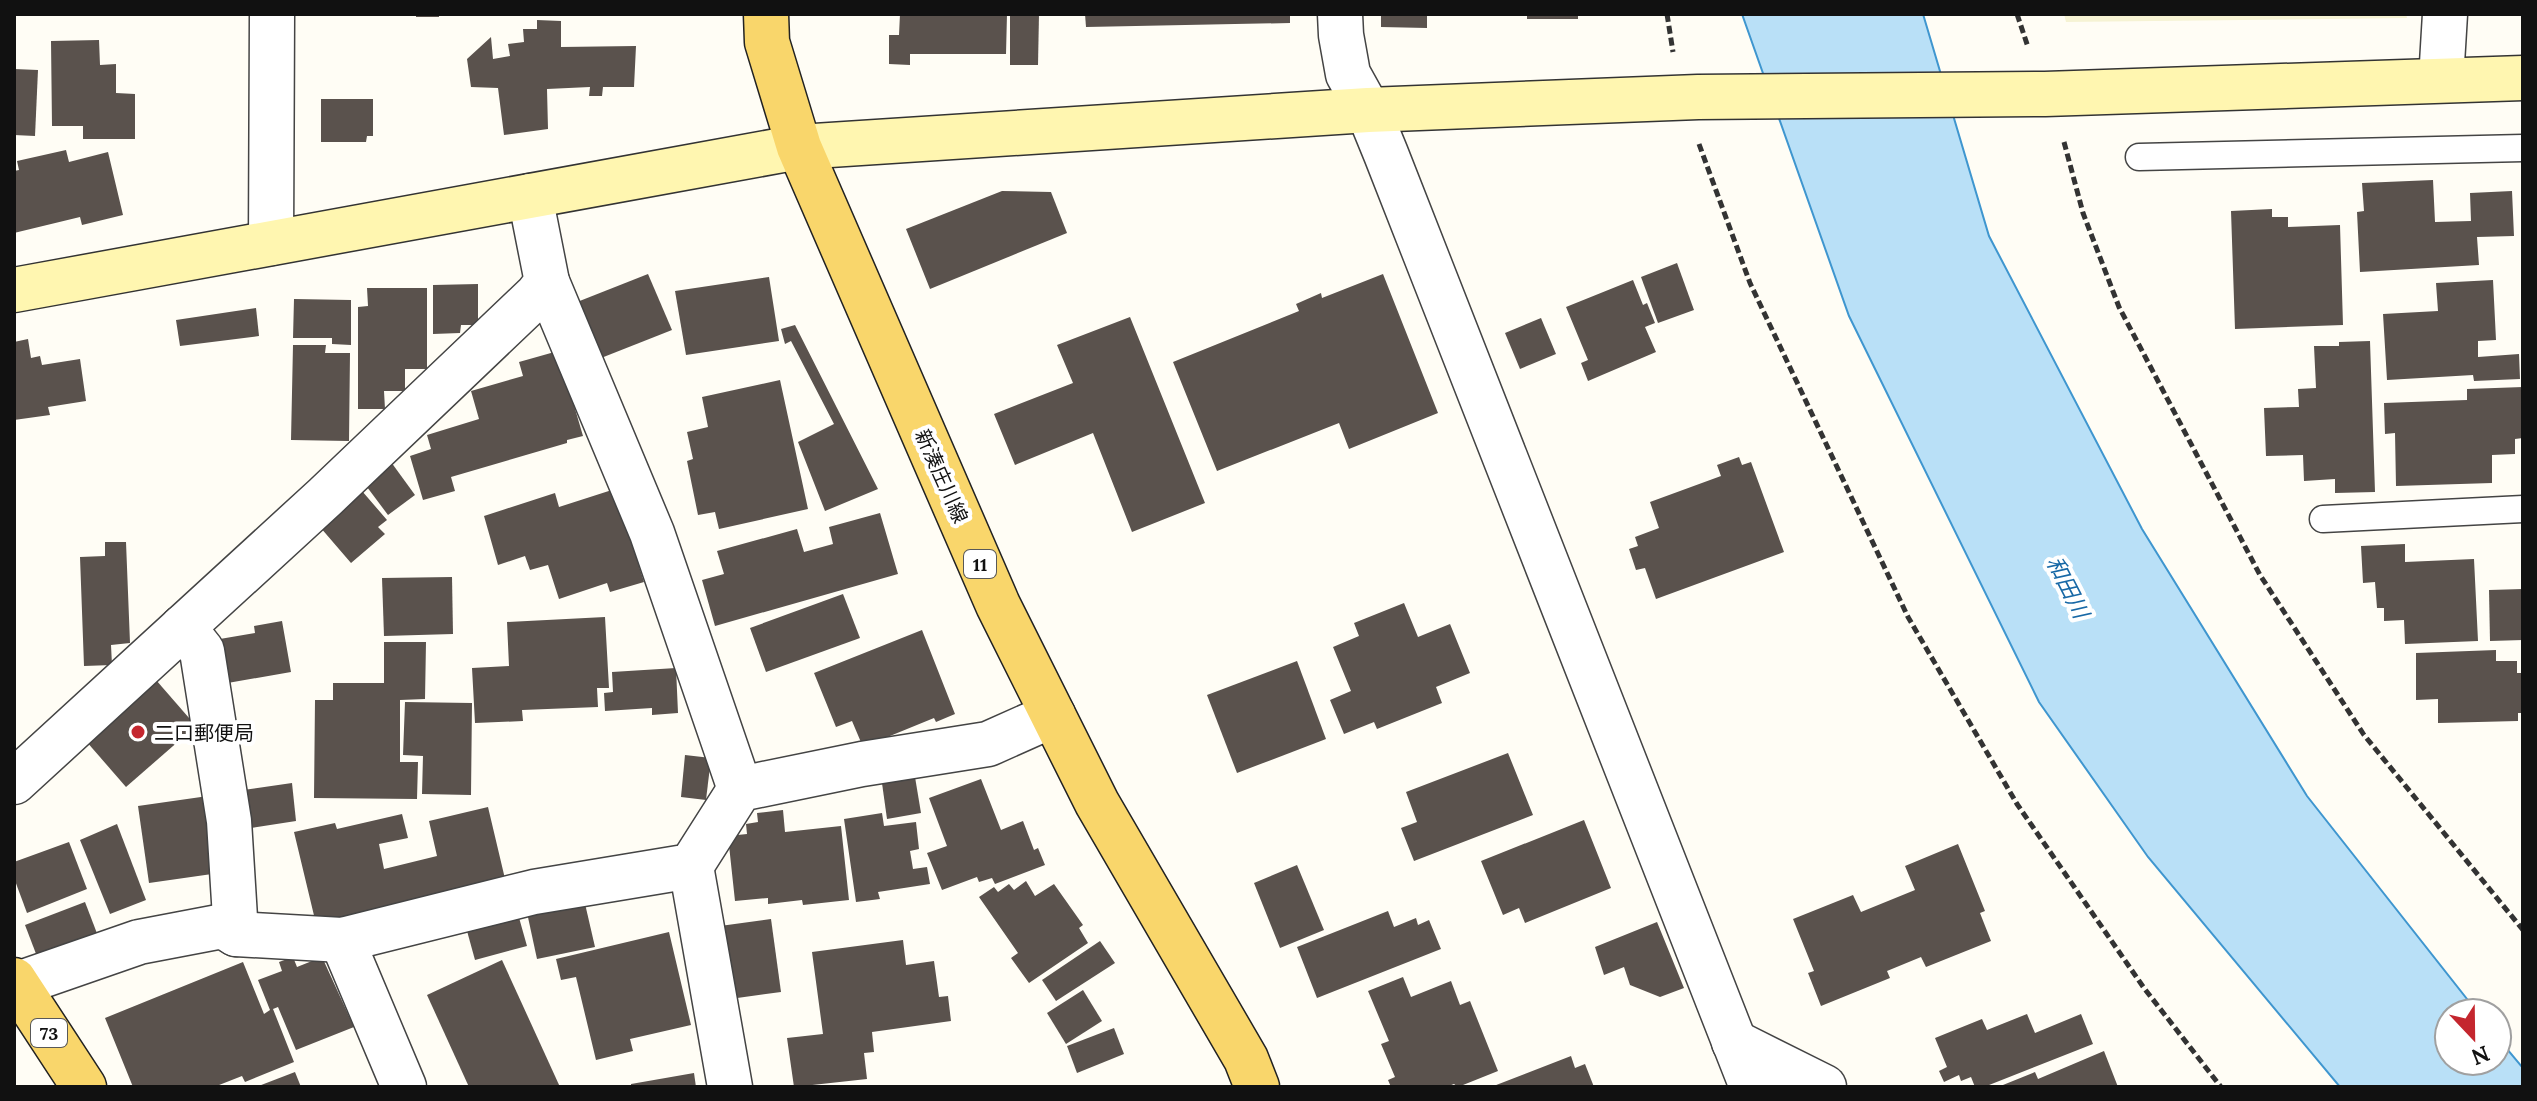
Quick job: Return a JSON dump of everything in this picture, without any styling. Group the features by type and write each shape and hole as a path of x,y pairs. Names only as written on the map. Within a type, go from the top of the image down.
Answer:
{"main road":[{"name":"新湊庄川線","path":"766,14 767,42 799,147 998,605 1097,803 1246,1059 1257,1087"},
{"name":"73","path":"16,982 84,1087"}],"street":[{"path":"271,243 272,14"},
{"path":"1340,14 1348,74 1368,110 1752,1087"},
{"path":"2441,80 2445,14"},
{"path":"14,290 799,147 1368,110 1690,99 2045,94 2523,78"},
{"path":"530,196 547,282 652,533 740,789"},
{"path":"14,782 347,475 537,295 547,282"},
{"path":"183,627 202,651 229,821 236,934"},
{"path":"730,1087 691,866 740,789 862,764 988,744 1053,715"},
{"path":"16,982 139,942 223,926 236,934 342,940 534,892 691,866"},
{"path":"342,940 404,1087"},
{"path":"1734,1042 1824,1087"}],"lane":[{"path":"2139,157 2523,148"},
{"path":"2323,519 2523,509"}],"path":[{"path":"1667,14 1690,99 1750,283 1908,617 2017,804 2144,988 2221,1087"},
{"path":"2045,94 2060,127 2083,213 2119,307 2260,575 2364,735 2523,930"}],"shaded area":[{"path":"2064,14 2406,14 2407,18 2066,22"}],"water":[{"name":"和田川","path":"1742,14 1923,14 1989,236 2142,529 2307,796 2465,997 2433,997 2433,1077 2513,1077 2513,1056 2523,1068 2523,1087 2340,1087 2148,857 2039,702 1849,316"}],"building":[{"path":"416,14 439,14 439,17 416,17"},
{"path":"900,14 1007,14 1006,54 910,54 910,65 889,64 889,35 899,35"},
{"path":"1010,14 1039,14 1038,65 1010,65"},
{"path":"1085,14 1290,14 1290,23 1086,27"},
{"path":"1381,14 1427,14 1427,28 1381,27"},
{"path":"1527,14 1578,14 1578,19 1527,19"},
{"path":"537,20 561,21 561,47 636,46 634,87 603,87 602,96 589,96 590,87 547,89 548,129 504,135 498,88 471,87 467,59 491,37 493,59 510,56 508,44 524,42 523,29 537,29"},
{"path":"99,40 100,65 116,64 116,93 135,94 135,139 83,139 83,126 52,126 51,41"},
{"path":"14,69 38,70 35,136 14,135"},
{"path":"321,99 373,99 373,136 367,136 366,142 321,142"},
{"path":"66,150 69,162 108,152 123,215 82,225 80,217 14,233 14,171 19,170 17,161"},
{"path":"2433,180 2435,222 2471,221 2470,193 2512,191 2514,236 2477,237 2479,265 2360,272 2357,212 2364,211 2362,183"},
{"path":"1002,191 1051,192 1067,233 930,289 906,229"},
{"path":"2272,209 2272,217 2288,217 2288,227 2340,225 2343,325 2235,329 2231,211"},
{"path":"1677,263 1694,310 1658,323 1641,277"},
{"path":"648,274 672,330 596,360 572,304"},
{"path":"1383,274 1438,413 1349,449 1339,423 1217,471 1173,362 1299,311 1296,304 1321,293 1322,298"},
{"path":"769,277 779,341 686,355 675,291"},
{"path":"1633,280 1643,305 1647,303 1655,323 1645,327 1656,352 1588,381 1581,363 1588,360 1566,307"},
{"path":"2493,280 2496,340 2478,341 2478,357 2519,354 2520,379 2474,381 2473,375 2387,380 2383,314 2438,311 2436,283"},
{"path":"478,284 478,325 461,325 460,333 433,334 433,285"},
{"path":"367,288 427,288 427,369 405,369 405,391 384,391 385,409 358,409 358,307 368,306"},
{"path":"294,299 351,300 351,345 332,344 332,338 293,338"},
{"path":"256,308 259,336 180,346 176,320"},
{"path":"1130,317 1205,503 1132,532 1093,433 1015,465 994,414 1073,383 1057,345"},
{"path":"1541,318 1556,354 1520,369 1505,333"},
{"path":"795,325 878,489 825,511 798,442 834,424 791,341 785,344 781,329"},
{"path":"28,339 31,358 40,356 42,365 80,359 86,401 48,407 50,415 14,420 14,342"},
{"path":"2370,341 2375,492 2335,493 2335,479 2304,481 2303,455 2266,456 2264,408 2299,407 2298,389 2316,388 2314,346"},
{"path":"293,345 326,345 325,353 350,353 349,441 291,440"},
{"path":"558,351 583,436 451,477 455,491 423,500 410,456 431,449 427,435 479,419 471,391 523,376 519,362"},
{"path":"780,380 808,509 719,529 715,512 698,515 687,461 693,459 687,432 708,427 702,397"},
{"path":"2523,387 2523,438 2515,439 2515,454 2492,455 2492,483 2396,486 2395,433 2385,434 2384,403 2467,400 2467,389"},
{"path":"1739,457 1742,465 1751,462 1784,552 1656,599 1645,568 1636,570 1629,549 1638,546 1635,537 1659,528 1650,502 1721,476 1717,465"},
{"path":"391,462 415,495 388,515 364,483"},
{"path":"615,489 644,582 610,592 607,583 559,599 548,565 530,570 525,556 498,565 484,516 555,493 559,507"},
{"path":"362,491 387,520 378,527 385,534 351,563 320,527"},
{"path":"880,513 898,574 715,626 702,580 724,574 717,551 797,529 804,552 833,544 829,527"},
{"path":"105,542 126,542 130,643 111,645 112,665 84,666 80,557 105,556"},
{"path":"2405,544 2405,562 2474,559 2478,641 2405,644 2404,620 2384,621 2384,608 2377,608 2375,582 2363,583 2361,546"},
{"path":"452,577 453,634 384,636 382,578"},
{"path":"2523,589 2523,640 2490,641 2489,590"},
{"path":"843,594 860,638 766,672 750,628"},
{"path":"1404,603 1418,637 1450,624 1470,673 1436,687 1442,703 1377,729 1374,722 1344,734 1330,700 1351,691 1333,647 1359,636 1354,623"},
{"path":"605,617 609,688 597,688 598,707 522,710 523,721 475,723 472,668 509,666 507,622"},
{"path":"282,621 291,672 222,684 214,640 255,633 254,626"},
{"path":"922,630 955,714 936,722 934,718 863,747 852,721 836,727 814,673"},
{"path":"384,642 426,642 425,699 400,700 400,762 418,762 417,799 314,798 315,700 333,700 333,683 384,683"},
{"path":"2496,650 2496,661 2517,661 2517,673 2523,673 2523,713 2518,713 2518,721 2438,723 2438,699 2416,700 2416,653"},
{"path":"1297,661 1326,739 1237,773 1207,695"},
{"path":"676,668 678,713 652,715 652,708 605,711 604,693 613,692 612,672"},
{"path":"156,680 196,726 126,787 86,741"},
{"path":"405,702 472,703 471,795 422,794 423,756 403,755"},
{"path":"1508,753 1533,815 1414,861 1401,828 1417,822 1406,792"},
{"path":"685,755 711,758 706,800 681,797"},
{"path":"914,771 921,813 887,819 881,776"},
{"path":"981,779 1001,830 1023,821 1034,850 1038,848 1045,865 995,884 992,878 979,882 977,877 942,890 927,853 947,846 929,798"},
{"path":"292,783 296,821 244,829 236,791"},
{"path":"208,796 219,873 149,883 138,806"},
{"path":"488,807 506,883 317,928 294,832 335,823 337,829 402,814 408,838 379,844 384,869 437,856 429,821"},
{"path":"783,810 785,832 841,826 849,900 803,905 802,900 768,904 768,898 735,901 728,836 747,834 746,824 758,822 757,813"},
{"path":"882,813 884,826 916,822 919,849 910,851 913,869 927,867 930,884 878,892 880,899 856,902 844,819"},
{"path":"1584,820 1611,888 1525,923 1519,908 1503,915 1481,861"},
{"path":"117,824 146,900 110,914 80,840"},
{"path":"69,842 87,889 27,913 14,878 14,862"},
{"path":"1958,844 1985,911 1980,913 1991,941 1926,967 1921,957 1887,971 1890,978 1821,1006 1808,973 1814,971 1793,919 1853,895 1861,912 1915,890 1905,866"},
{"path":"1297,865 1324,930 1280,948 1254,883"},
{"path":"1026,881 1035,896 1054,884 1083,925 1079,928 1088,943 1029,983 1011,958 1018,953 979,897 994,887 998,892 1009,884 1014,890"},
{"path":"583,895 595,947 537,959 526,908"},
{"path":"85,902 98,936 38,959 25,925"},
{"path":"516,907 527,946 475,960 464,920"},
{"path":"1388,911 1394,927 1416,918 1418,925 1429,920 1441,949 1317,998 1297,947"},
{"path":"771,919 781,992 730,999 720,926"},
{"path":"1657,922 1684,988 1660,997 1630,985 1624,967 1604,975 1595,947"},
{"path":"669,932 691,1025 630,1039 633,1051 596,1060 576,977 561,980 556,959"},
{"path":"903,940 906,965 934,961 939,997 948,996 951,1021 872,1032 874,1052 864,1053 867,1079 794,1087 787,1038 823,1034 812,952"},
{"path":"1100,941 1115,963 1056,1001 1042,980"},
{"path":"293,957 297,967 322,957 354,1027 296,1050 278,1007 273,1009 294,1062 245,1082 242,1076 214,1087 133,1087 105,1018 243,962 264,1014 270,1010 258,980 282,971 279,962"},
{"path":"502,960 560,1087 469,1087 427,995"},
{"path":"1403,977 1411,997 1451,981 1460,1005 1470,1001 1498,1071 1458,1087 1454,1084 1446,1087 1391,1087 1388,1080 1395,1077 1381,1044 1389,1041 1368,991"},
{"path":"1083,990 1102,1021 1066,1044 1047,1013"},
{"path":"2027,1014 2035,1033 2081,1014 2093,1044 1984,1087 1975,1087 1971,1077 1961,1081 1959,1075 1944,1082 1939,1071 1947,1067 1935,1038 1982,1019 1987,1030"},
{"path":"1114,1028 1124,1054 1077,1073 1067,1046"},
{"path":"2104,1051 2118,1087 1998,1087 2035,1072 2038,1079"},
{"path":"1571,1056 1575,1068 1585,1064 1594,1087 1491,1087"},
{"path":"295,1072 301,1087 256,1087"},
{"path":"694,1073 696,1087 631,1087 631,1084"}],"place":[{"name":"二口郵便局","path":"138,732"}]}
